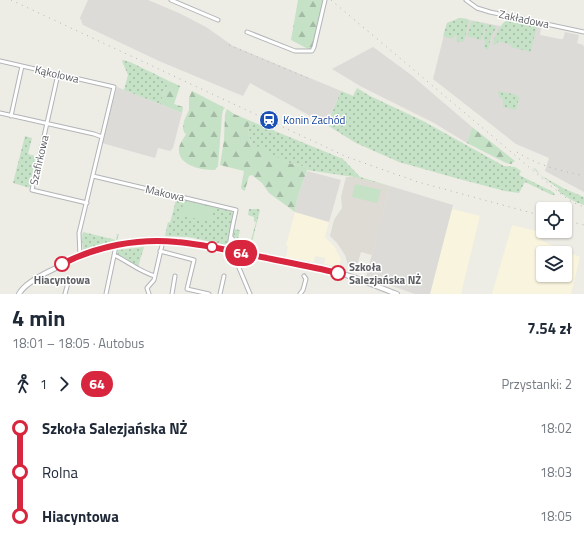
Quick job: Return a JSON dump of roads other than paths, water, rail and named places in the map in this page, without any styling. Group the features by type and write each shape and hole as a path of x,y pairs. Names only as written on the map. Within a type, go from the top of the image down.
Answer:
{"street":[{"path":"171,0 218,20"},
{"path":"247,32 295,51 312,51 325,0"},
{"name":"Zakładowa","path":"466,0 477,8 490,12 584,32"},
{"name":"Kąkolowa","path":"0,61 114,86 102,137"},
{"path":"11,116 22,66"},
{"name":"Szafirkowa","path":"58,74 32,190 87,203"},
{"path":"0,113 102,137 79,234 80,256"},
{"name":"Makowa","path":"93,176 236,210 232,230"},
{"path":"232,230 229,244 230,259 237,264 250,294"},
{"path":"232,230 233,244 244,254"},
{"path":"149,294 147,287 153,282 163,241"},
{"path":"20,294 48,272 80,256 116,246 140,242 163,241 186,243 230,251 338,273 397,294"},
{"path":"224,250 229,244"},
{"path":"230,251 233,244"},
{"path":"106,294 116,246"},
{"path":"160,251 194,260 187,289 209,294"},
{"path":"237,264 239,257 244,254"},
{"path":"114,255 132,264 143,273 155,276"},
{"path":"172,294 175,276"},
{"path":"220,294 224,276"},
{"path":"300,294 303,290 306,279 304,276"},
{"path":"65,294 69,279"},
{"path":"15,294 22,288 27,287"}],"railway":[{"path":"11,0 347,157 418,182 536,214"},
{"path":"331,0 562,195 572,202 584,207"},
{"path":"229,45 310,79"},
{"path":"517,152 541,164 584,176"},
{"path":"572,222 584,225"}],"place":[{"name":"Konin Zachód","path":"269,120"},
{"name":"Hiacyntowa","path":"62,264"},
{"name":"Szkoła Salezjańska NŻ","path":"338,273"}]}
